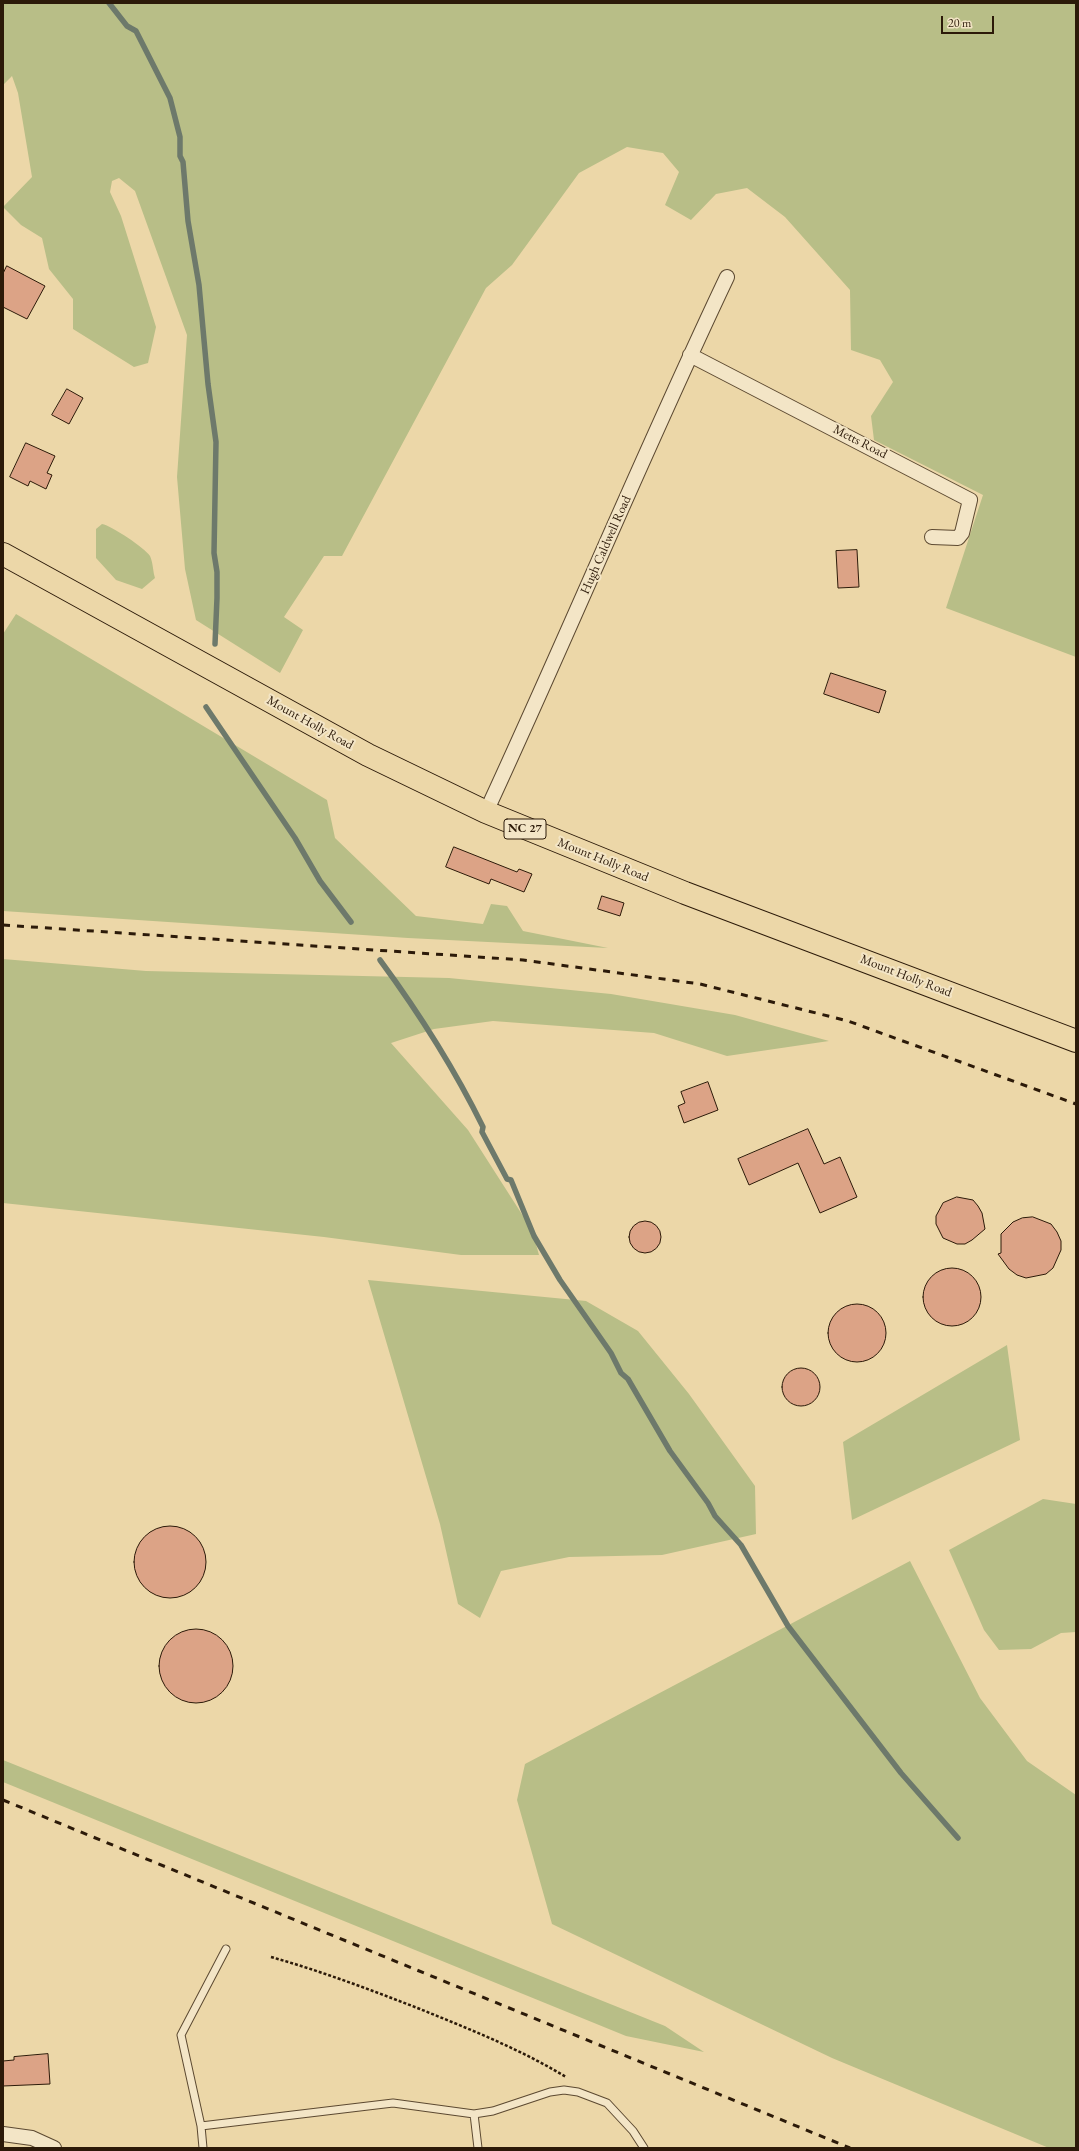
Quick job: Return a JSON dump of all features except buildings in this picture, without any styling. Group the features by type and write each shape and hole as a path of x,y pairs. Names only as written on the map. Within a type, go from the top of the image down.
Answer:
{"main road":[{"name":"Mount Holly Road","path":"3,554 368,754 486,812 685,893 1076,1041"}],"street":[{"name":"Hugh Caldwell Road","path":"486,812 607,544 690,355 727,277"},
{"name":"Metts Road","path":"690,355 970,500 962,533 958,538 932,537"},
{"path":"3,2134 32,2138 54,2148"}],"lane":[{"path":"203,2148 201,2126 181,2035 226,1949"},
{"path":"201,2126 393,2103 474,2114 493,2111 550,2092 564,2090 578,2092 607,2102 633,2131 644,2148"},
{"path":"474,2114 478,2148"}],"path":[{"path":"271,1957 326,1975 455,2023 508,2046 570,2080"}],"green space":[{"path":"3,3 1076,3 1076,657 946,608 983,495 874,440 871,416 893,382 880,360 851,350 850,290 785,217 747,188 716,194 691,220 665,205 679,172 663,153 627,147 579,173 512,265 486,288 342,556 324,556 284,617 303,630 280,673 196,620 185,569 177,477 187,335 135,191 119,178 112,181 110,192 121,216 156,327 148,363 134,367 73,329 73,299 49,269 42,238 21,225 3,207 32,177 18,93 12,76 3,85"},
{"path":"102,524 128,538 150,556 155,578 142,589 116,580 96,558 96,529"},
{"path":"16,614 327,800 335,838 416,916 483,924 491,904 507,906 523,931 608,948 408,938 3,911 3,634"},
{"path":"3,959 146,971 449,978 611,994 735,1015 829,1041 727,1056 654,1033 493,1021 434,1029 391,1043 468,1130 532,1230 539,1255 461,1255 324,1237 3,1203"},
{"path":"368,1280 586,1301 638,1331 689,1394 755,1486 756,1534 662,1555 569,1557 501,1571 480,1618 458,1604 440,1524"},
{"path":"1007,1345 1020,1440 852,1520 843,1442"},
{"path":"1043,1499 1076,1504 1076,1632 1061,1633 1031,1649 999,1650 984,1630 949,1550"},
{"path":"910,1561 980,1698 1027,1761 1076,1795 1076,2148 1049,2148 832,2058 552,1924 517,1800 525,1764"},
{"path":"3,1760 665,2026 704,2052 626,2036 3,1782"}],"waterway":[{"path":"109,3 127,26 136,31 170,98 180,137 180,156 183,162 188,221 199,285 208,384 216,442 214,553 217,572 217,598 215,644"},
{"path":"206,707 295,838 320,881 351,922"},
{"path":"380,960 422,1021 460,1083 483,1127 482,1132 507,1179 511,1180 534,1236 560,1280 611,1353 621,1373 628,1379 670,1451 708,1503 715,1516 741,1545 788,1626 901,1773 958,1838"}],"railway":[{"path":"3,925 523,960 700,984 848,1021 1076,1104"},
{"path":"3,1800 850,2148"}]}
